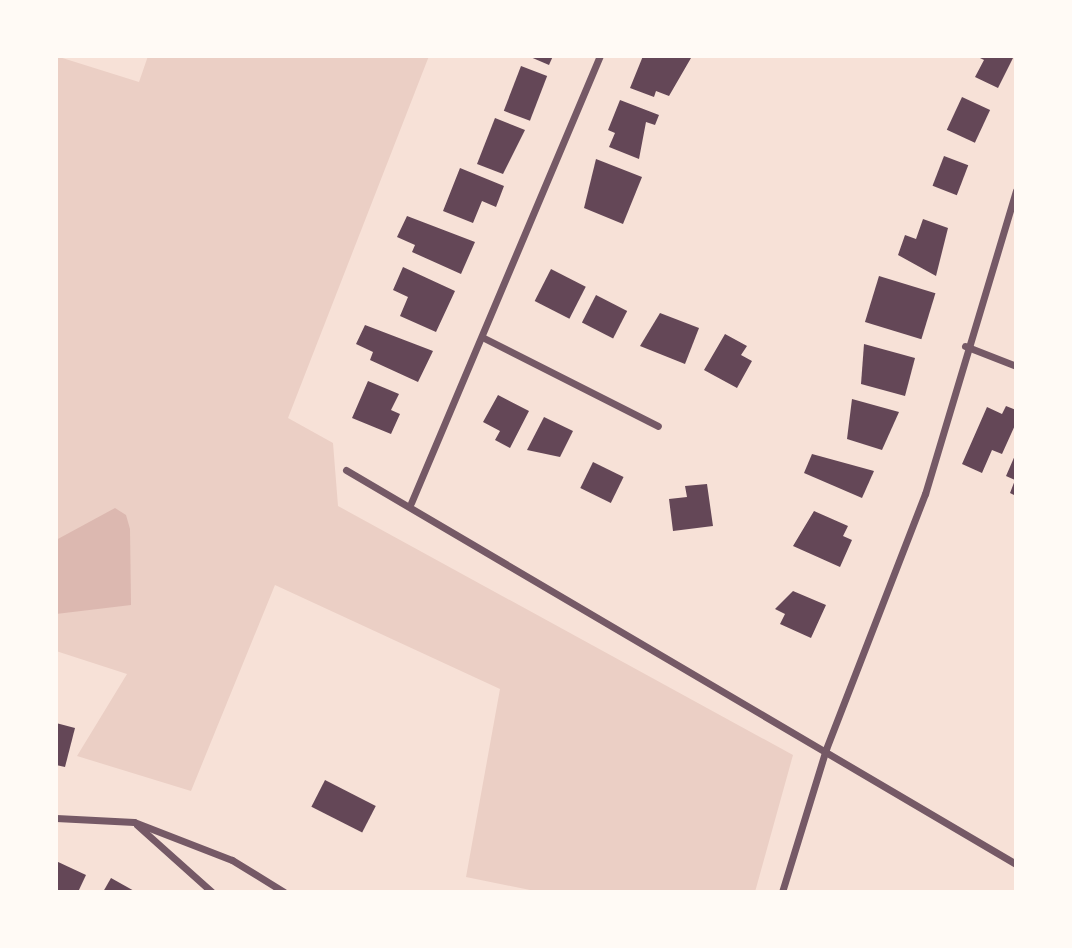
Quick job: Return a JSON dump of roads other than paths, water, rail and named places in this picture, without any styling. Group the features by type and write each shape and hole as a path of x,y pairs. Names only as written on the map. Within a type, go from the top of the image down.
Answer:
{"street":[{"path":"411,503 600,56"},
{"path":"782,892 825,748 925,494 965,346 1016,190"},
{"path":"482,338 658,426"},
{"path":"965,346 1016,366"},
{"path":"346,470 411,503 1016,864"},
{"path":"56,818 134,822 232,860 285,892"},
{"path":"134,822 212,892"}]}
